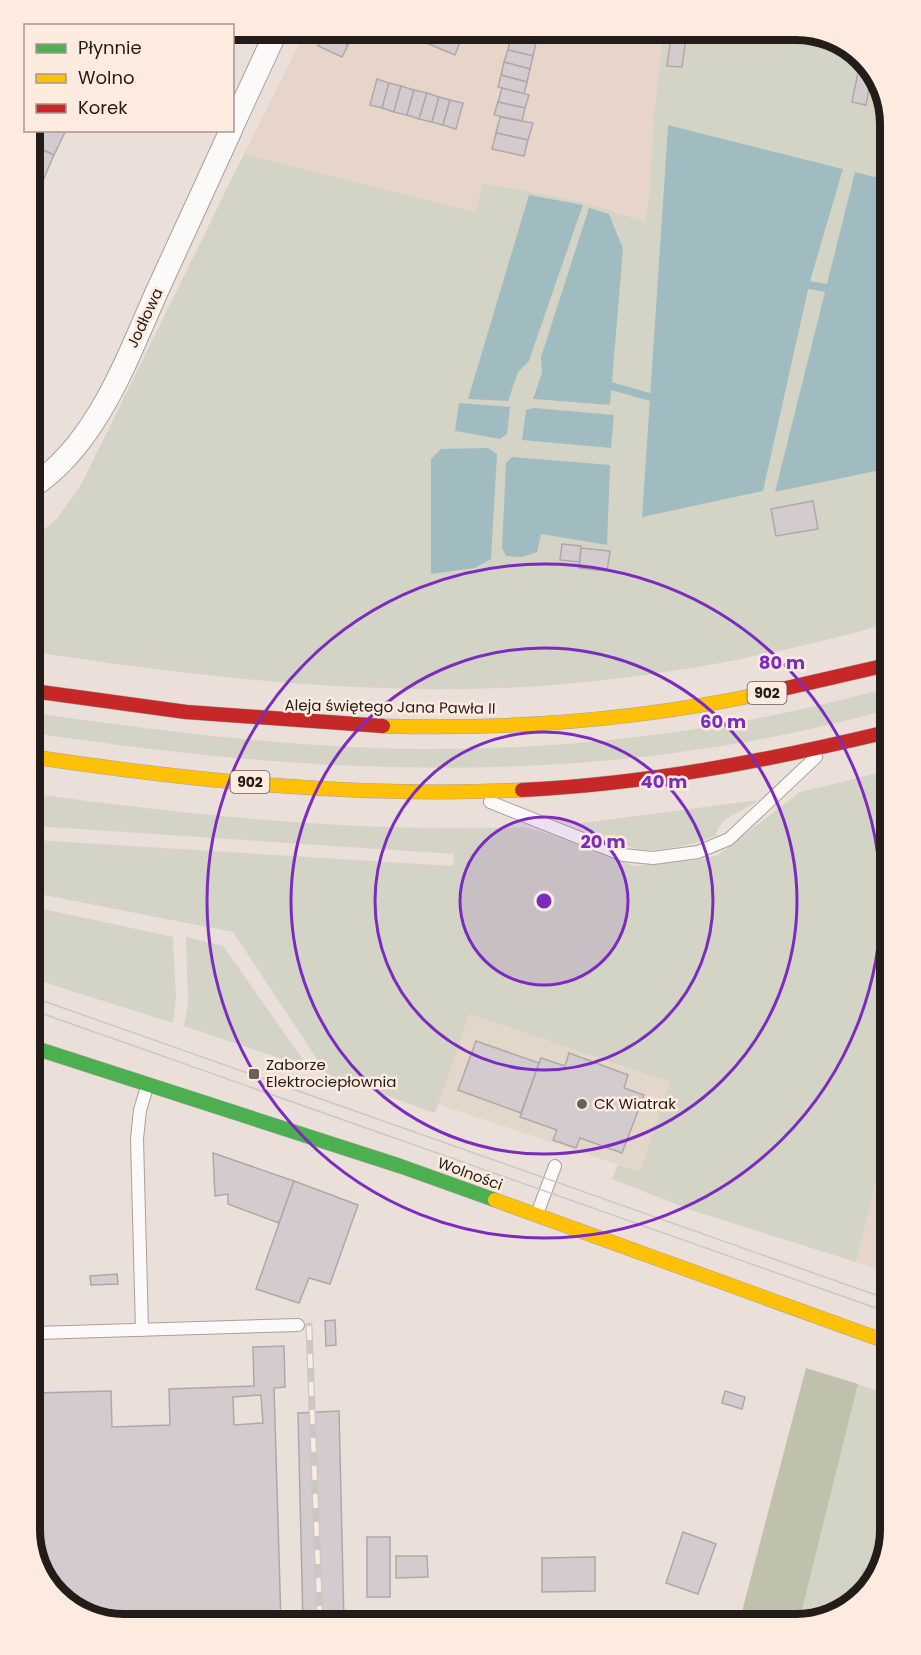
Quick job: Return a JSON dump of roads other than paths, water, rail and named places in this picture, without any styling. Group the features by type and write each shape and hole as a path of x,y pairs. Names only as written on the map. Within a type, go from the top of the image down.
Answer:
{"main road":[{"name":"Aleja świętego Jana Pawła II","path":"41,692 142,708 305,724 452,728 545,724 646,715 760,694 880,666"},
{"name":"902","path":"41,758 138,773 319,788 467,792 572,788 656,778 745,765 880,734"},
{"name":"Wolności","path":"40,1050 400,1166 880,1339"}],"street":[{"name":"Jodłowa","path":"234,125 272,40"},
{"name":"Jodłowa","path":"41,481 80,442 108,396 231,132"}],"lane":[{"path":"467,792 623,855 647,858 687,854 716,847 729,839 827,747"},
{"path":"142,1330 137,1139 140,1110 149,1083"},
{"path":"537,1215 555,1166"},
{"path":"40,1332 298,1325"}],"water":[{"path":"668,125 843,169 809,285 763,491 642,517"},
{"path":"855,172 880,178 880,470 775,492"},
{"path":"529,195 583,205 529,361 518,372 508,401 468,399"},
{"path":"589,208 609,214 623,249 610,405 533,399 542,372 541,357"},
{"path":"459,403 510,407 507,434 500,439 455,431"},
{"path":"534,408 614,415 611,448 522,440 526,410"},
{"path":"488,448 497,454 491,559 475,568 431,574 431,459 441,449"},
{"path":"512,457 610,465 607,545 541,534 537,552 522,557 506,556 502,548 506,463"}],"waterway":[{"path":"809,285 826,288"},
{"path":"611,386 650,397"}],"tram line":[{"path":"40,1000 880,1296"},
{"path":"40,1013 880,1309"}],"railway":[{"path":"309,1326 320,1614"},
{"path":"865,1572 870,1571"}],"place":[{"name":"Zaborze Elektrociepłownia","path":"254,1074"},
{"name":"CK Wiatrak","path":"582,1104"}]}
